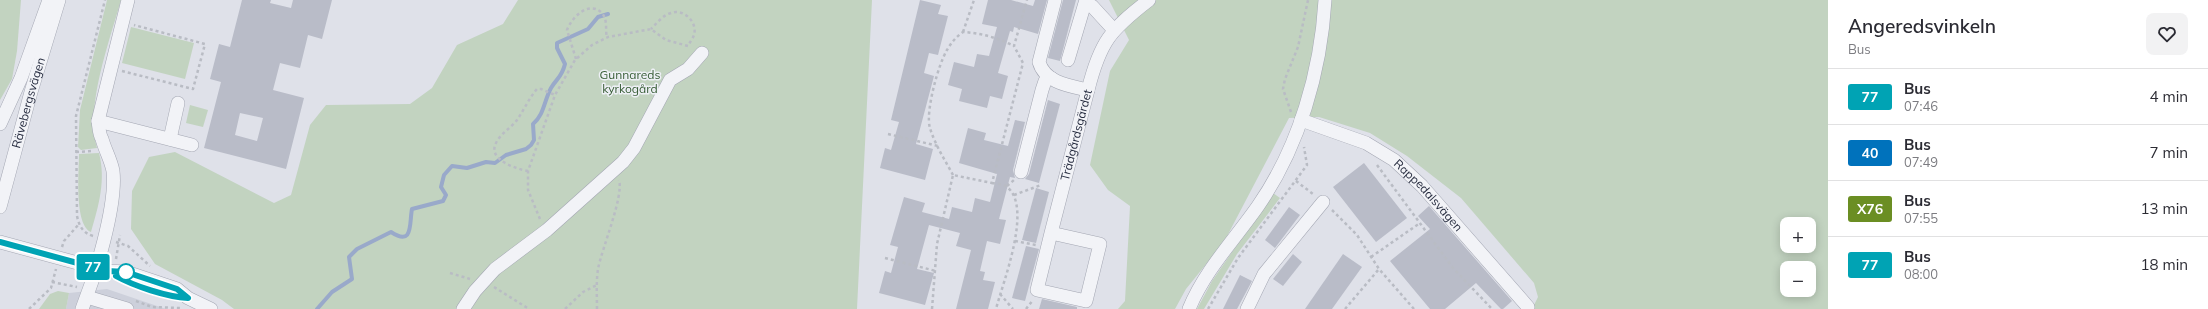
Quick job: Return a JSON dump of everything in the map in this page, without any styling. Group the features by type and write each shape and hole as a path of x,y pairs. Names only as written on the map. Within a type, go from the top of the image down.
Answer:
{"street":[{"name":"Rävebergsvägen","path":"0,124 21,78 49,0"},
{"name":"Rävebergsvägen","path":"0,207 31,92 59,0"},
{"path":"82,309 101,269 112,198 113,172 109,154 101,139 98,121 128,0"},
{"path":"1055,0 1039,62 1051,78 1057,82 1088,90"},
{"name":"Trädgårdsgärdet","path":"1051,233 1100,244 1086,301 1037,290 1047,248 1088,90 1102,46 1114,30 1149,0"},
{"path":"1189,309 1208,274 1272,184 1317,53 1325,0"},
{"path":"1068,60 1085,3 1092,6 1114,30"},
{"path":"463,309 475,291 495,269 547,230 613,172 634,148 670,80 688,69 702,54"},
{"path":"1021,172 1042,90 1045,82 1051,78"},
{"path":"170,139 178,103"},
{"name":"Rappedalsvägen","path":"1296,117 1366,143 1394,160 1422,186 1528,307"},
{"path":"98,121 192,145"},
{"path":"1247,309 1264,274 1322,202"},
{"path":"0,242 101,269 124,280 175,297 187,304 211,309"},
{"path":"87,297 124,308"}],"path":[{"path":"932,309 937,244 953,175 929,128 928,117 946,52 954,39 963,32 974,0"},
{"path":"1014,46 1027,0"},
{"path":"1296,117 1283,89 1300,41 1308,0"},
{"path":"576,59 568,34 570,24 580,10 588,7 596,8 602,12 607,38"},
{"path":"544,224 528,190 528,171 554,95 576,59 592,45 607,38 624,33 651,29 672,12 678,12 689,18 695,29 688,46 666,40 651,29"},
{"path":"110,68 193,89 205,44 122,22"},
{"path":"963,32 975,33 1004,41 1014,46 1023,63 992,183"},
{"path":"528,171 510,167 503,162 498,155 495,146 496,141 515,122 536,89 547,91 554,95"},
{"path":"888,134 938,146"},
{"path":"1208,309 1238,258 1307,165 1302,141"},
{"path":"1374,161 1453,268 1492,309"},
{"path":"597,309 597,285 605,242 621,188 620,182 613,172"},
{"path":"953,175 1006,186 1014,195 1017,214 1015,241 996,309"},
{"path":"1296,181 1322,202 1357,235 1379,269 1414,309"},
{"path":"1014,195 1041,185"},
{"path":"1371,257 1420,223"},
{"path":"1015,241 1047,248"},
{"path":"885,258 936,271"},
{"path":"1345,309 1379,269"},
{"path":"30,309 51,288 52,282"},
{"path":"565,309 583,292 597,285"},
{"path":"1000,293 1013,309"},
{"path":"172,303 187,304"}],"shaded area":[{"path":"107,289 166,309 66,309 69,293"}],"green space":[{"path":"0,0 21,0 17,51 12,79 0,100"},
{"path":"107,0 121,0 105,55 96,94 94,131 97,148 81,150 78,147 80,110"},
{"name":"Gunnareds kyrkogård","path":"518,0 872,0 857,309 234,309 222,300 155,264 131,229 132,191 149,157 175,152 274,203 291,195 310,125 326,105 410,104 432,88 457,45 503,24"},
{"path":"1109,0 1828,0 1828,309 1532,309 1538,297 1534,283 1461,198 1407,156 1370,133 1319,117 1289,118 1224,242 1186,289 1175,309 1118,309 1125,301 1130,206 1108,190 1090,165 1110,71 1129,40"},
{"path":"131,27 194,43 185,79 122,63"},
{"path":"190,105 208,110 203,127 186,123"},
{"path":"99,153 102,183 97,212 91,232 86,227 82,219 80,208 78,184 79,154"},
{"path":"1273,193 1280,198 1237,254 1204,309 1197,309 1212,281"},
{"path":"58,291 69,293 66,309 39,309 50,294"}],"building":[{"path":"242,0 271,0 270,3 291,8 293,0 332,0 322,39 308,35 300,68 280,63 273,90 304,98 286,169 204,148 221,82 210,79 219,44 230,47","holes":["240,113 263,118 257,141 235,135"]},
{"path":"920,0 941,5 938,14 948,16 938,55 929,53 924,73 934,76 916,144 933,149 925,180 880,168 885,148 891,150 899,122 891,120"},
{"path":"988,0 1011,0 1033,6 1035,0 1047,0 1038,34 1014,27 1013,32 1010,31 998,73 1008,76 1002,99 990,96 987,108 959,101 962,89 948,85 954,62 974,67 977,54 989,56 997,27 982,24"},
{"path":"1063,0 1076,0 1060,61 1048,58"},
{"path":"1048,100 1060,104 1039,183 1025,179 1029,174"},
{"path":"1015,120 1025,122 1013,170 1015,178 1010,177 999,219 1006,220 1000,244 987,241 980,271 985,272 983,280 995,282 988,309 956,309 971,250 956,246 960,233 929,225 917,269 934,273 925,305 879,293 885,271 891,273 898,247 890,245 904,197 925,203 922,212 949,219 952,207 972,212 975,198 990,202 997,174 959,163 968,128 986,133 984,140 1008,146"},
{"path":"1364,163 1407,218 1376,242 1333,187"},
{"path":"1036,188 1049,192 1036,243 1022,240"},
{"path":"1429,206 1512,301 1503,309 1501,309 1476,283 1445,309 1430,309 1390,261 1430,229 1418,216"},
{"path":"1289,207 1300,215 1275,248 1265,240"},
{"path":"1026,246 1039,249 1025,301 1012,298"},
{"path":"1293,254 1302,262 1283,286 1273,279"},
{"path":"1343,254 1362,267 1332,309 1305,309"},
{"path":"1240,275 1252,281 1237,309 1223,309"},
{"path":"1042,299 1077,307 1077,309 1039,309"}],"waterway":[{"path":"317,309 332,292 352,279 349,257 357,249 391,232 398,236 404,237 409,231 412,209 443,201 446,195 441,187 444,175 452,166 467,168 486,162 495,163 506,155 526,149 531,145 534,140 533,124 542,112 551,88 561,75 564,68 565,64 557,48 557,43 588,29 598,17 608,14"}],"bus line":[{"name":"77","path":"0,242 107,271 126,272 177,289 188,298 175,297 116,276"}]}
